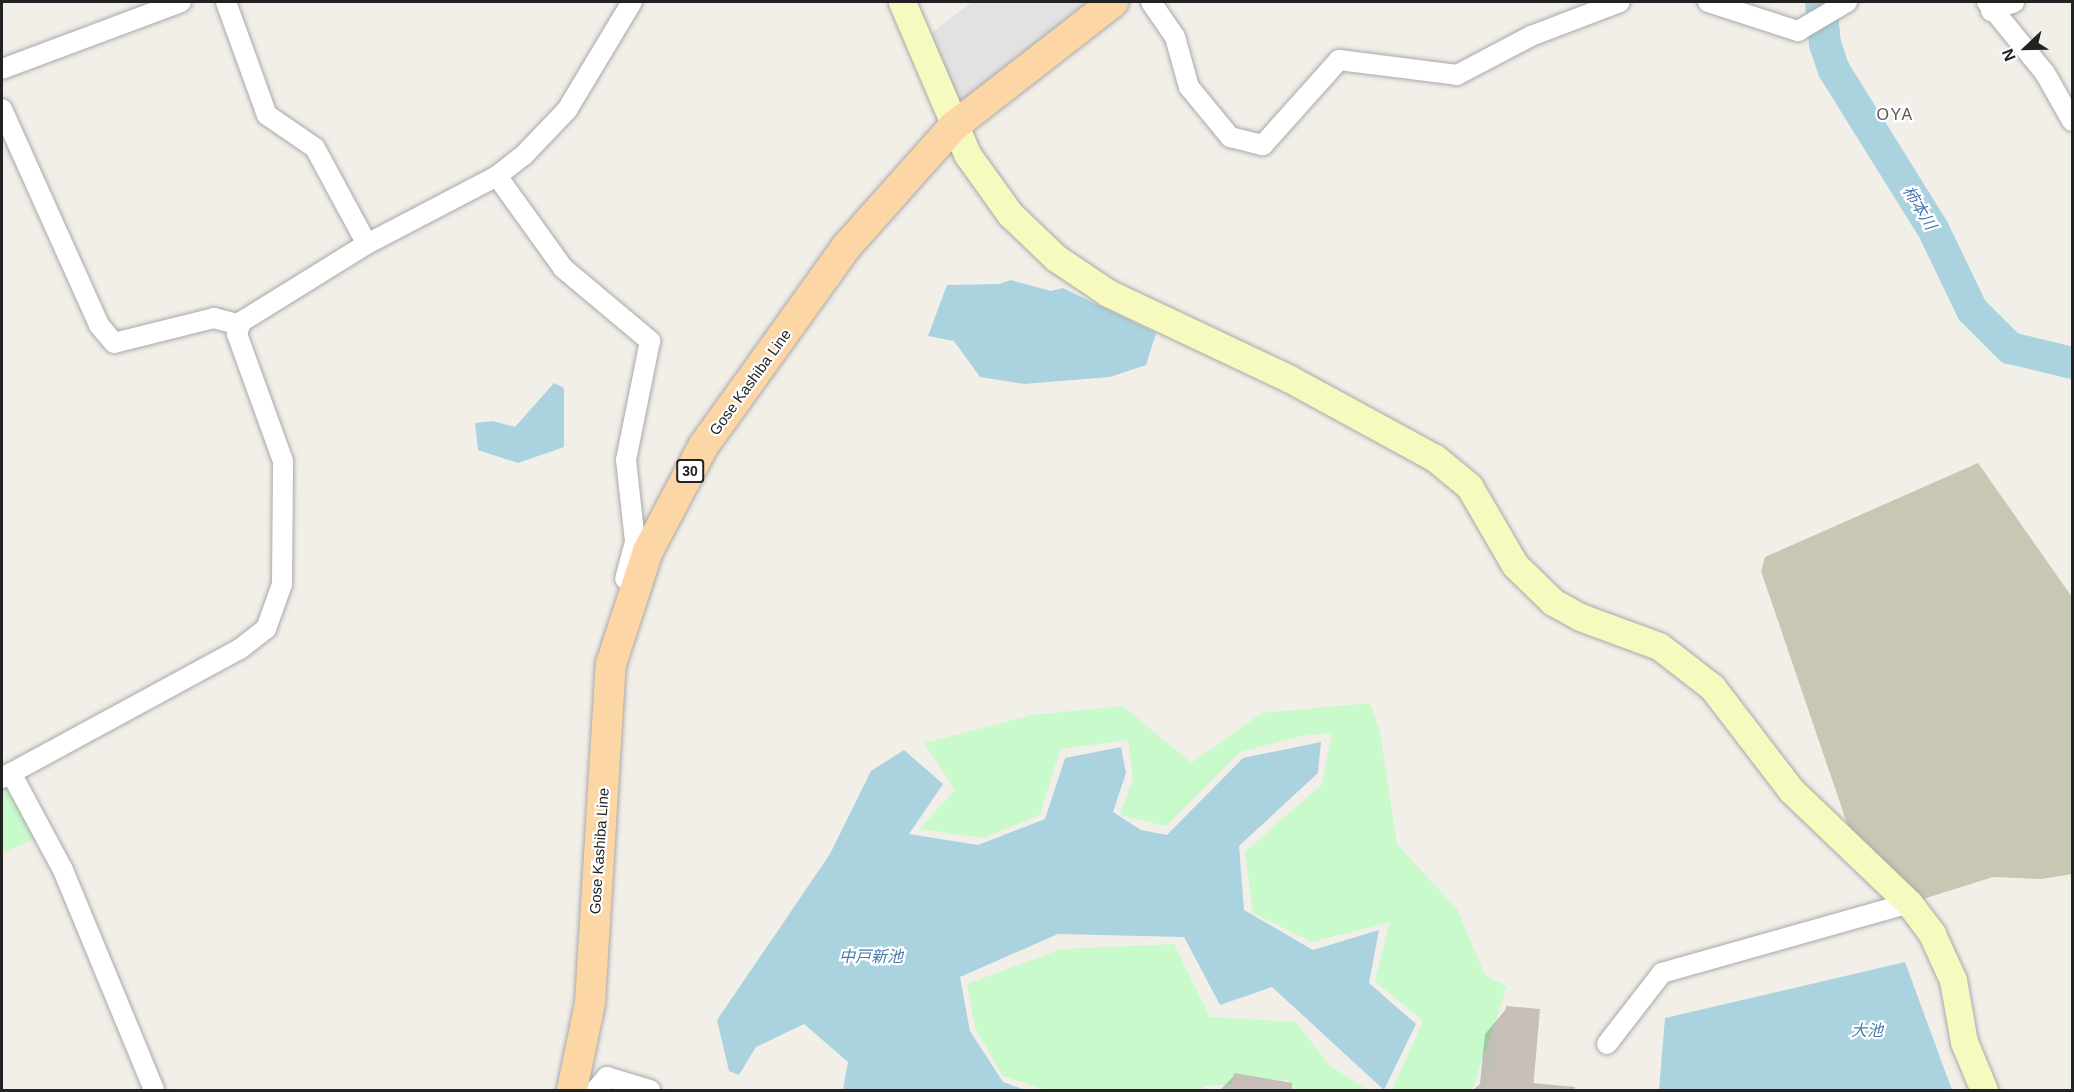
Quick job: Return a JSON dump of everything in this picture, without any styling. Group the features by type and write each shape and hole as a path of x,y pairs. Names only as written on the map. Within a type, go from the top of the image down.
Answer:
{"main road":[{"name":"Gose Kashiba Line","path":"572,1090 590,1003 611,664 629,610 643,538 704,445 847,246 954,126 1113,2"}],"street":[{"path":"2,69 181,2"},
{"path":"226,2 267,116 315,148 367,244"},
{"path":"154,1090 63,870 6,776 240,649 266,629 282,584 284,461 237,334 240,326 250,314 367,244 497,176 523,156 567,110 632,2"},
{"path":"902,2 967,154 1010,214 1081,276 1118,298 1288,378 1455,472 1482,503 1515,565 1541,591 1580,617 1659,646 1694,670 1729,707 1791,790 1909,903 1932,934 1953,980 1964,1042 1984,1090"},
{"path":"1151,2 1174,37 1189,87 1230,137 1263,145 1339,60 1457,75 1531,36 1620,2"},
{"path":"1708,2 1798,31 1841,5"},
{"path":"1989,6 2014,2"},
{"path":"1989,6 2044,73 2073,121"},
{"path":"2,109 99,325 114,343 214,318 240,326"},
{"path":"497,176 563,268 650,341 626,460 643,538"},
{"path":"1607,1044 1662,974 1909,903"},
{"path":"596,1090 607,1077 650,1090"}],"shaded area":[{"path":"972,2 1108,2 969,105 957,99 929,35"},
{"path":"1978,463 2072,597 2072,874 2041,879 1993,877 1923,899 1852,838 1761,571 1765,557"}],"green space":[{"path":"1370,703 1380,732 1397,844 1457,909 1485,975 1507,987 1472,1090 1392,1090 1423,1021 1375,981 1390,922 1312,942 1253,913 1245,852 1322,784 1332,733 1301,736 1240,752 1166,826 1120,815 1133,778 1128,740 1060,749 1040,815 983,838 919,829 955,790 924,743 1032,715 1123,706 1191,763 1262,713"},
{"path":"10,782 37,838 2,853 2,784"},
{"path":"1174,944 1210,1017 1296,1022 1330,1066 1368,1090 1294,1090 1287,1080 1204,1086 1204,1090 1046,1090 1003,1076 975,1028 967,984 1061,949"}],"water":[{"path":"1011,280 1051,291 1063,288 1156,333 1146,365 1110,377 1024,384 980,377 954,341 928,336 947,285 999,284"},
{"path":"554,383 564,388 564,447 518,463 478,450 475,423 493,421 515,427"},
{"name":"中戸新池","path":"1321,742 1318,773 1239,846 1244,910 1313,950 1379,930 1369,983 1416,1024 1384,1090 1272,987 1220,1005 1184,937 1058,934 960,977 970,1031 1003,1082 1025,1090 843,1090 848,1062 804,1024 756,1047 739,1075 729,1071 717,1020 830,854 871,771 904,750 943,784 909,834 978,845 1045,819 1065,758 1121,747 1126,773 1113,812 1141,830 1167,835 1243,758"},
{"name":"大池","path":"1905,962 1952,1090 1659,1090 1665,1018"}],"building":[{"path":"1506,1006 1540,1009 1533,1090 1486,1090 1487,1075 1494,1075 1499,1018 1505,1018"},
{"path":"1234,1073 1292,1083 1292,1090 1231,1090"}],"waterway":[{"name":"柿本川","path":"1821,2 1825,44 1834,70 1933,229 1972,310 2010,348 2072,363"}],"district":[{"name":"OYA","path":"1895,115"}]}
